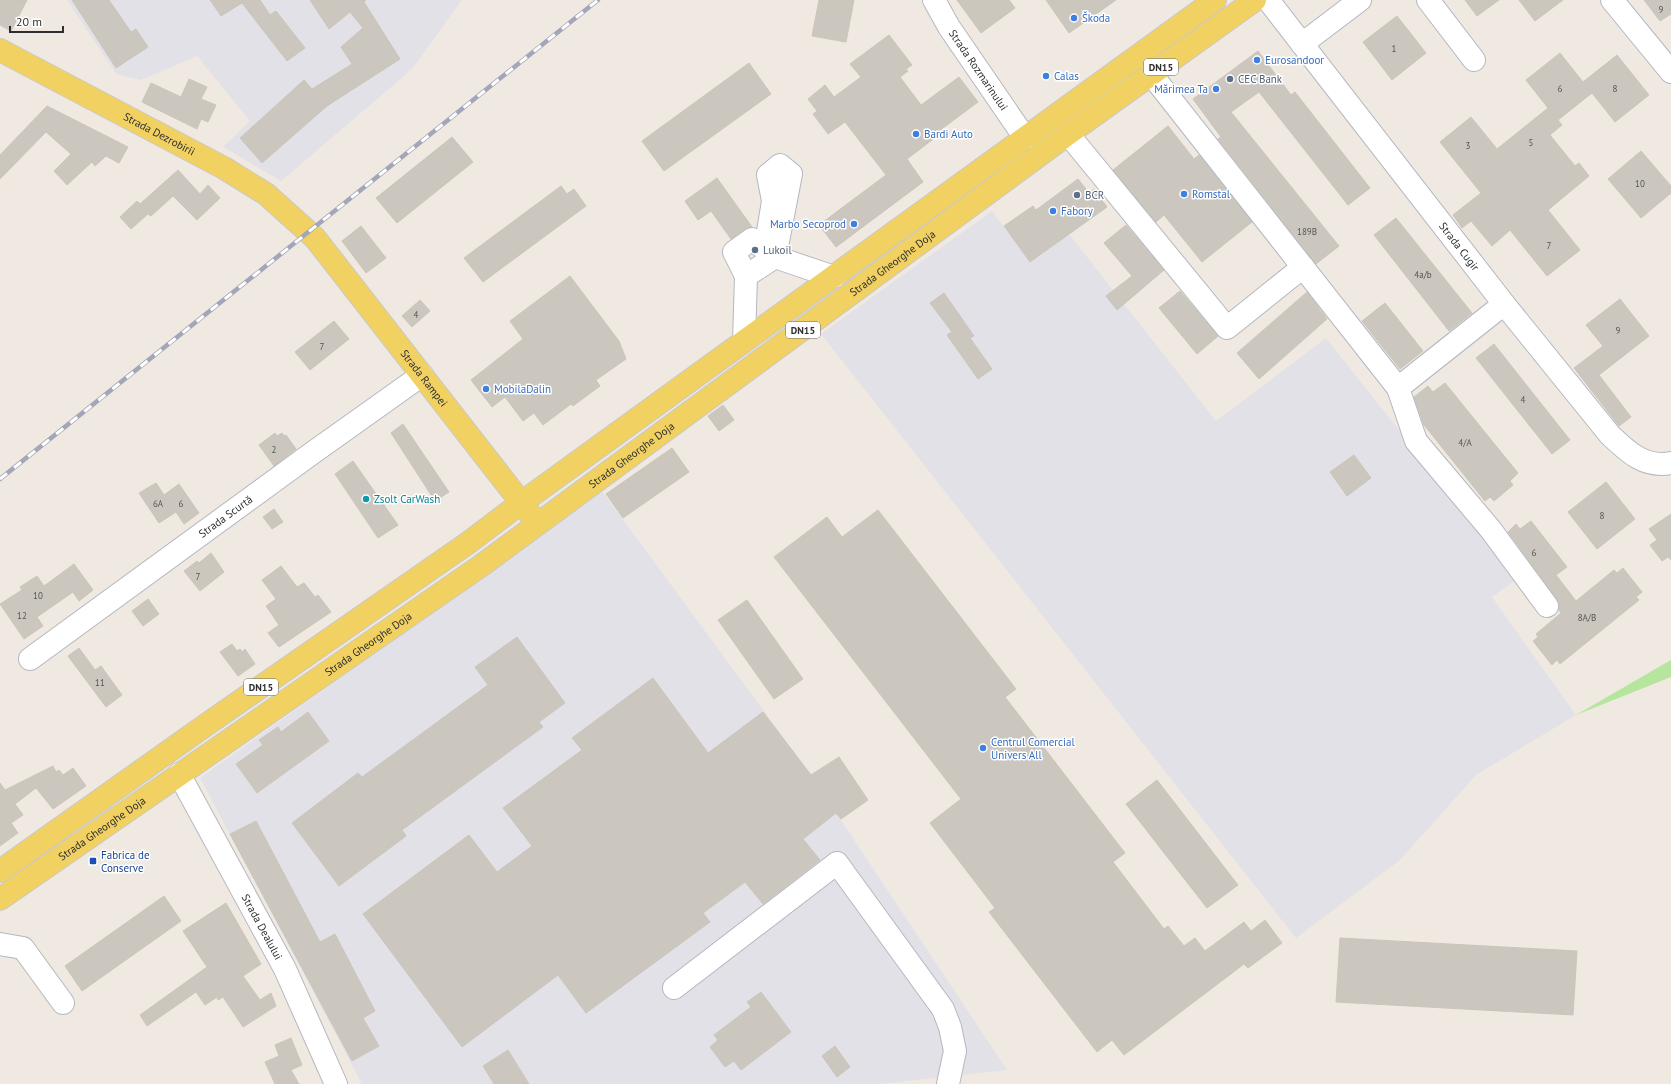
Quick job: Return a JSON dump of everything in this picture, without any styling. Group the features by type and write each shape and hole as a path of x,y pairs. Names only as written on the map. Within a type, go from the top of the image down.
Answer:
{"main road":[{"name":"DN15","path":"0,871 210,722 468,544 521,503 1215,0"},
{"name":"Strada Gheorghe Doja","path":"0,899 538,525 1068,134 1255,0"},
{"name":"Strada Dezrobirii","path":"0,50 224,168 266,194 309,232"},
{"name":"Strada Rampei","path":"309,232 538,525"}],"street":[{"name":"Strada Rozmarinului","path":"934,0 949,27 1025,138"},
{"name":"Strada Cugir","path":"1268,0 1504,304 1615,440 1627,451 1647,463 1671,463"},
{"path":"1302,44 1360,0"},
{"path":"1428,0 1474,60"},
{"path":"1612,0 1671,72"},
{"path":"1151,74 1398,388 1416,441 1491,530 1547,606"},
{"path":"1068,134 1227,328 1303,267"},
{"path":"744,341 746,276 770,253 834,277"},
{"path":"1398,388 1504,304"},
{"name":"Strada Scurtă","path":"30,659 335,436 422,375"},
{"name":"Strada Dealului","path":"180,774 285,969 336,1084"},
{"path":"674,988 837,862 943,1009 950,1027 955,1051 948,1084"},
{"path":"0,944 23,948 63,1002"}],"shaded area":[{"path":"67,0 462,0 412,69 281,181 223,147 250,121 197,56 141,80 116,74"},
{"path":"992,211 1030,262 1069,234 1216,421 1326,338 1517,579 1492,597 1576,715 1476,775 1400,860 1296,938 821,334"},
{"path":"602,491 811,775 1007,1070 880,1084 362,1084 200,778"}],"green space":[{"path":"1671,660 1671,677 1576,715"}],"building":[{"path":"0,0 27,0 11,31 0,25"},
{"path":"72,0 109,0 131,32 136,29 148,47 116,68"},
{"path":"210,0 260,0 270,15 276,11 305,48 287,61 242,3 221,16"},
{"path":"310,0 366,0 364,2 400,59 327,106 262,163 240,138 304,80 312,89 352,64 341,47 363,28 350,12 329,29"},
{"path":"819,0 854,0 846,42 812,36"},
{"path":"957,0 1009,0 1015,8 981,33"},
{"name":"Škoda","path":"1046,0 1116,0 1069,33"},
{"path":"1465,0 1499,0 1477,16"},
{"path":"1519,0 1563,0 1535,21"},
{"path":"1644,0 1671,0 1671,14 1660,21"},
{"path":"1397,16 1426,53 1392,80 1363,42"},
{"path":"889,35 912,65 906,69 908,71 900,77 921,105 959,77 978,102 939,131 940,134 907,159 923,182 836,247 819,225 886,175 845,122 828,134 813,114 817,111 808,99 825,85 834,97 861,77 850,64"},
{"path":"1258,51 1291,95 1295,92 1370,188 1348,205 1259,92 1231,112 1339,246 1316,264 1218,139 1221,137 1193,99"},
{"path":"1560,53 1583,82 1617,55 1649,95 1615,122 1592,93 1558,120 1562,125 1550,135 1575,166 1579,163 1589,176 1548,210 1580,250 1547,276 1510,230 1492,246 1471,221 1462,228 1453,215 1481,193 1440,142 1471,117 1497,149 1548,108 1526,80"},
{"path":"749,63 771,94 664,171 642,141"},
{"path":"189,79 207,87 201,99 216,105 208,122 201,119 197,129 142,102 151,83 181,97"},
{"path":"47,106 128,147 119,163 106,156 95,166 92,162 67,185 54,171 71,154 46,132 0,179 0,155"},
{"name":"Romstal","path":"1168,126 1194,159 1199,155 1252,222 1202,262 1164,215 1156,222 1113,170"},
{"path":"452,137 473,162 397,223 376,198"},
{"path":"1641,151 1671,186 1671,193 1641,218 1608,179"},
{"path":"178,170 200,194 208,185 220,198 197,220 173,196 151,216 148,214 131,229 120,217 137,201 140,204"},
{"path":"717,178 752,227 745,229 731,239 711,211 698,220 685,201"},
{"path":"1078,179 1089,193 1094,189 1107,207 1030,262 1004,226 1033,206 1036,210"},
{"path":"561,186 567,194 574,189 586,206 483,282 464,258"},
{"path":"1396,218 1472,313 1449,331 1374,235"},
{"path":"1126,225 1164,270 1117,310 1106,296 1132,276 1104,243"},
{"path":"361,226 386,258 366,273 342,241"},
{"path":"570,276 619,341 626,359 596,380 600,386 573,406 571,404 543,425 534,413 523,421 505,397 492,407 471,380 523,339 510,321"},
{"path":"1180,291 1218,336 1197,354 1159,308"},
{"path":"1307,292 1327,319 1259,379 1237,353"},
{"path":"944,293 974,336 970,338 992,369 978,379 947,335 952,332 930,303"},
{"path":"1620,299 1649,336 1599,375 1631,417 1619,426 1574,368 1603,346 1586,325"},
{"path":"420,300 430,311 412,327 402,316"},
{"path":"1385,303 1423,351 1400,369 1362,321"},
{"path":"334,321 349,339 310,370 295,352"},
{"path":"1494,344 1570,440 1552,454 1476,358"},
{"path":"1445,383 1518,473 1510,481 1513,485 1494,501 1490,497 1485,501 1424,425 1414,397 1428,386 1433,392"},
{"path":"723,405 734,420 719,431 708,416"},
{"path":"403,424 449,492 435,501 391,433"},
{"path":"275,433 277,436 282,433 284,436 286,435 296,449 274,466 259,445"},
{"path":"672,448 689,472 623,518 606,494"},
{"path":"1354,455 1371,478 1347,496 1330,472"},
{"name":"Zsolt CarWash","path":"353,461 398,525 378,538 335,474"},
{"path":"1606,482 1635,519 1597,549 1568,512"},
{"path":"156,483 164,495 179,484 199,513 184,524 176,512 159,523 139,493"},
{"path":"274,509 283,522 272,529 263,517"},
{"name":"Centrul Comercial Univers All","path":"878,510 1016,689 1005,697 1125,853 1113,862 1164,929 1168,926 1184,946 1195,938 1205,951 1244,922 1251,931 1265,920 1282,943 1248,968 1244,964 1124,1055 1112,1040 1097,1052 989,912 995,908 930,823 961,799 774,557 827,517 842,537"},
{"path":"1671,514 1671,560 1668,557 1662,561 1650,545 1657,540 1649,529"},
{"path":"1531,521 1567,567 1556,575 1576,601 1614,570 1617,573 1623,568 1642,592 1636,597 1639,600 1560,664 1557,660 1552,665 1533,641 1538,637 1536,634 1561,613 1559,610 1559,604 1557,599 1508,532 1516,524 1520,529"},
{"path":"211,553 224,572 200,591 184,571 197,561 199,563"},
{"path":"74,564 93,590 79,601 73,592 37,617 43,626 24,639 0,604 22,590 20,587 37,576 44,586"},
{"path":"281,566 297,587 304,583 315,597 318,595 331,612 279,647 268,633 279,625 266,606 276,599 262,580"},
{"path":"148,599 159,614 143,626 132,611"},
{"path":"747,600 803,679 774,699 718,620"},
{"path":"517,637 565,703 539,722 543,727 402,830 406,836 339,886 292,823 358,773 362,777 488,685 475,667"},
{"path":"232,644 237,651 240,649 242,652 245,649 255,664 238,676 220,652"},
{"path":"79,648 95,670 101,666 122,695 106,707 68,656"},
{"path":"653,678 708,753 763,712 811,775 839,757 868,800 841,819 836,813 803,839 820,860 763,904 745,882 703,913 710,922 586,1013 558,975 462,1047 363,914 469,835 497,872 532,846 503,808 582,750 572,738"},
{"path":"308,712 329,741 257,793 236,764 263,745 259,740 278,727 281,732"},
{"path":"53,766 56,772 59,770 63,775 73,768 86,786 53,809 36,788 15,804 23,815 11,823 18,833 0,846 0,783 5,790"},
{"path":"1157,780 1238,885 1207,908 1126,804"},
{"path":"256,821 320,942 335,934 375,1011 363,1018 379,1046 352,1061 230,834"},
{"path":"164,896 181,921 82,991 65,966"},
{"path":"226,903 261,964 243,976 260,1000 271,993 276,1006 243,1027 223,997 218,1000 217,997 205,1005 196,992 147,1026 140,1015 207,967 183,931"},
{"path":"1340,938 1577,951 1573,1015 1336,1002"},
{"path":"761,992 791,1032 741,1070 734,1061 725,1067 710,1047 718,1040 714,1035 751,1007 747,1002"},
{"path":"291,1038 302,1065 291,1070 299,1084 275,1084 265,1062 279,1056 275,1045"},
{"path":"835,1046 850,1067 837,1077 822,1056"},
{"path":"508,1050 529,1084 494,1084 483,1066"}],"railway":[{"path":"0,479 598,0"}],"place":[{"name":"Škoda","path":"1074,18"},
{"name":"Eurosandoor","path":"1257,60"},
{"name":"Calas","path":"1046,76"},
{"name":"CEC Bank","path":"1230,79"},
{"name":"Mărimea Ta","path":"1216,89"},
{"name":"Bardi Auto","path":"916,134"},
{"name":"Romstal","path":"1184,194"},
{"name":"BCR","path":"1077,195"},
{"name":"Fabory","path":"1053,211"},
{"name":"Marbo Secoprod","path":"854,224"},
{"name":"Lukoil","path":"755,250"},
{"name":"MobilaDalin","path":"486,389"},
{"name":"Zsolt CarWash","path":"366,499"},
{"name":"Centrul Comercial Univers All","path":"983,748"},
{"name":"Fabrica de Conserve","path":"93,861"}]}
